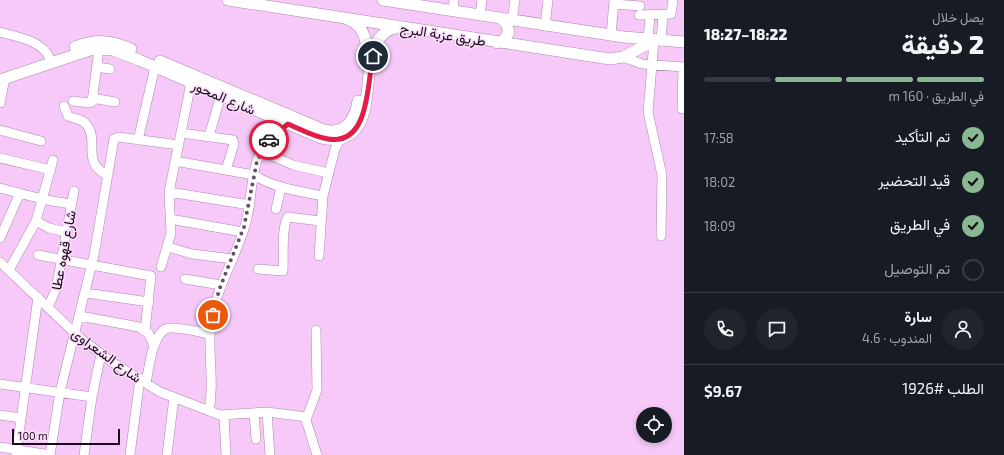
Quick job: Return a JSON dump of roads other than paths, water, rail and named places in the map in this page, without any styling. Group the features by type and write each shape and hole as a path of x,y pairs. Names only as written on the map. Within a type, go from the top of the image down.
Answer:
{"street":[{"name":"طريق عزبة البرج","path":"228,0 497,43 610,59 623,57 654,41"},
{"name":"طريق عزبة البرج","path":"387,0 453,6 480,15 611,36 654,41 684,42"},
{"path":"480,15 482,0"},
{"path":"512,20 515,0"},
{"path":"545,26 548,0"},
{"path":"611,36 614,2 629,2 639,10 650,14 663,14 672,13 673,0"},
{"path":"650,14 654,41 648,112 662,180 660,236"},
{"path":"654,41 663,14"},
{"path":"497,43 504,40 509,32 507,24 500,18"},
{"name":"شارع المحور","path":"2,77 82,44 98,41 114,42 141,57 155,67 221,96 325,139 340,139 354,131 363,117 371,48 362,31 357,25 347,19"},
{"name":"شارع المحور","path":"2,77 85,51 99,49 117,51 141,57 320,129 331,131 346,127 355,115 371,48 384,33 398,27"},
{"path":"0,32 38,45 46,51 49,57"},
{"path":"73,101 89,103 92,98 99,49"},
{"path":"623,57 642,64 684,67 682,109"},
{"path":"97,67 110,69"},
{"path":"138,140 155,67"},
{"path":"0,103 2,77"},
{"path":"161,267 171,233 169,192 191,83"},
{"path":"209,136 221,96"},
{"path":"92,98 115,102"},
{"path":"64,106 68,116 81,120 88,126 93,161 100,170 108,175"},
{"path":"209,410 212,386 210,334 214,309 222,284 243,232 250,205 254,175 261,151 271,137 288,124"},
{"path":"0,130 41,141"},
{"path":"181,133 209,136 234,141 226,170"},
{"path":"0,447 17,452 50,455 60,392 92,265 114,138 117,137 178,145"},
{"path":"318,256 323,196 336,145 340,139"},
{"path":"261,151 293,165 328,173"},
{"path":"0,158 51,170"},
{"path":"9,270 36,221 44,200 53,160"},
{"path":"175,161 254,175 281,187 323,196"},
{"path":"276,209 281,187"},
{"path":"0,188 44,200 71,204"},
{"name":"شارع قهوه عطا","path":"48,307 55,293 74,191"},
{"path":"169,192 250,205"},
{"path":"0,238 20,193"},
{"path":"258,270 283,271 284,242 288,217 320,221"},
{"path":"170,219 243,232"},
{"path":"36,221 49,228 66,232"},
{"path":"168,246 192,254 233,259"},
{"path":"38,255 151,276 145,330"},
{"name":"شارع الشعراوى","path":"0,262 75,333 101,354 129,373 174,397 224,416"},
{"path":"185,279 222,284"},
{"path":"86,293 149,302"},
{"path":"17,452 38,297"},
{"path":"80,316 136,326 145,330 152,339 154,348"},
{"path":"130,455 143,381 158,336 167,329 178,328 210,334"},
{"path":"316,330 317,390 306,423 317,455"},
{"path":"84,455 92,397 101,354"},
{"path":"0,384 92,397"},
{"path":"167,455 174,397"},
{"path":"226,455 224,416 267,412 307,417"},
{"path":"267,412 270,455"},
{"path":"254,413 256,439"},
{"path":"0,415 21,418"}]}
